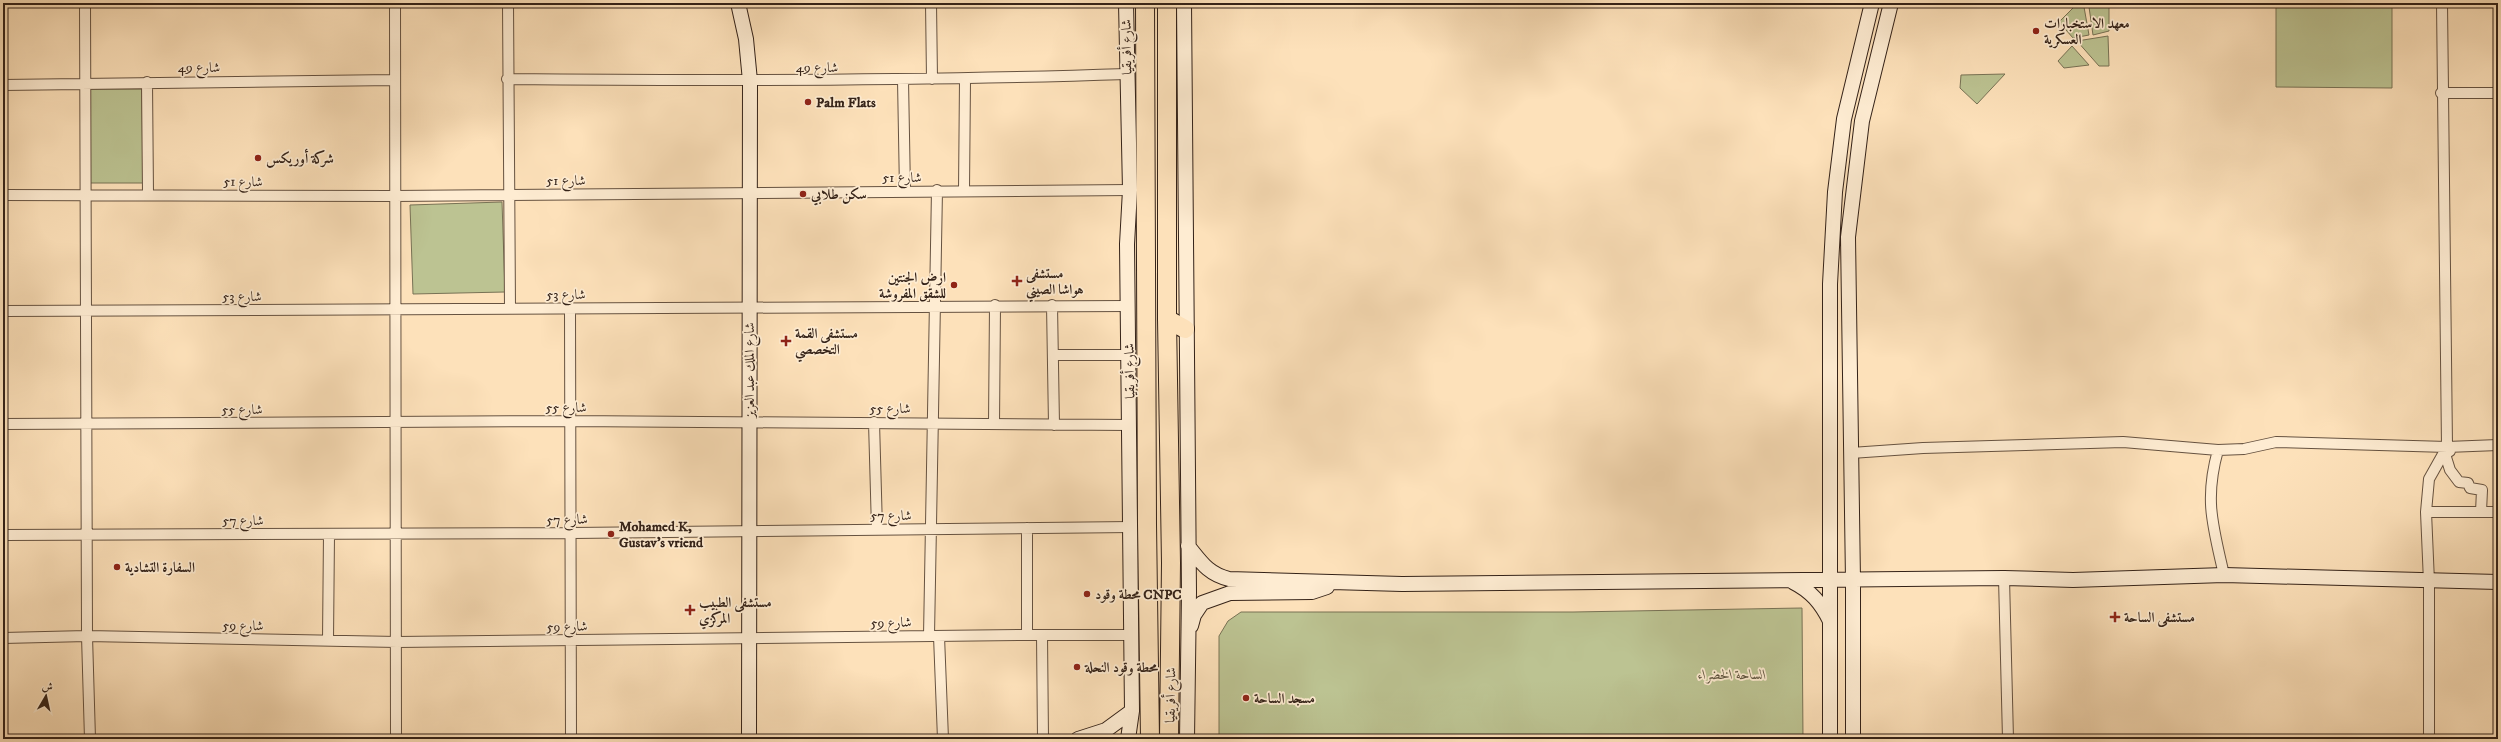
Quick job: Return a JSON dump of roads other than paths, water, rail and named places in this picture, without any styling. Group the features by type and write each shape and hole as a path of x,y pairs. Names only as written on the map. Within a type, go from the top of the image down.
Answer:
{"highway":[{"name":"شارع أفريقيا","path":"1145,3 1147,524 1150,739"},
{"name":"شارع أفريقيا","path":"1167,3 1168,319 1172,563 1169,739"},
{"path":"1146,126 1168,124"},
{"path":"1168,319 1186,329"}],"street":[{"path":"85,3 88,424 87,636 90,739"},
{"path":"395,3 394,196 397,423 396,739"},
{"path":"508,3 507,79 510,308"},
{"name":"شارع الملك عبد العزيز","path":"738,3 744,27 750,81 749,739"},
{"path":"932,3 932,79"},
{"name":"شارع أفريقيا","path":"1126,3 1130,190 1127,244 1132,712 1128,739"},
{"name":"شارع أفريقيا","path":"1184,3 1188,546 1187,739"},
{"path":"1830,739 1830,284 1836,185 1849,92 1872,3"},
{"path":"1853,739 1853,581 1848,237 1852,197 1867,96 1891,3"},
{"path":"2429,739 2429,582 2426,512 2429,479 2447,447 2441,93 2442,3"},
{"name":"شارع 49","path":"507,79 750,81 965,80 1127,74"},
{"name":"شارع 49","path":"3,85 394,80"},
{"path":"904,80 905,191"},
{"path":"964,190 965,80"},
{"path":"147,82 148,194"},
{"path":"1849,92 1867,96"},
{"path":"2441,93 2498,93"},
{"path":"937,190 933,306 933,423 930,529 934,636 943,739"},
{"name":"شارع 51","path":"3,195 148,194 394,196 937,190 1130,190"},
{"path":"1830,284 1848,285"},
{"path":"1052,305 1054,425"},
{"name":"شارع 53","path":"3,311 396,310 1052,305 1128,306"},
{"path":"994,424 995,306"},
{"path":"570,309 572,421 571,739"},
{"path":"1053,355 1129,355"},
{"name":"شارع 55","path":"3,424 572,421 1130,425"},
{"path":"874,422 877,529"},
{"path":"1851,453 1923,448 2123,442 2218,450 2244,448 2276,442 2447,447 2465,445 2498,445"},
{"path":"2465,445 2445,454 2450,470 2459,482 2468,483 2470,488 2482,490 2481,512"},
{"path":"2218,450 2211,476 2210,514 2224,575"},
{"path":"2426,512 2498,512"},
{"name":"شارع 57","path":"3,535 572,533 749,529 1130,527"},
{"path":"1027,528 1027,634"},
{"path":"328,640 329,534"},
{"path":"1188,546 1205,569 1218,577 1229,580 1339,584 1853,581 2004,578 2073,580 2224,575 2429,582 2498,582"},
{"path":"2004,578 2008,739"},
{"path":"1791,581 1811,593 1819,602 1831,624"},
{"path":"1188,639 1194,615 1202,603 1216,597 1230,593 1312,592 1339,584"},
{"name":"شارع 59","path":"3,638 87,636 397,642 1027,634 1131,635"},
{"path":"1042,635 1043,739"},
{"path":"1078,739 1106,730 1132,712"}],"place":[{"name":"معهد الاستخبارات العسكرية","path":"2036,31"},
{"name":"Palm Flats","path":"808,102"},
{"name":"شركة أوريكس","path":"258,158"},
{"name":"سكن طلابي","path":"803,194"},
{"name":"مستشفى هواشا الصيني","path":"1017,281"},
{"name":"ارض الجنتين للشقق المفروشة","path":"954,285"},
{"name":"مستشفى القمة التخصصي","path":"786,341"},
{"name":"Mohamed K, Gustav’s vriend","path":"611,534"},
{"name":"السفارة التشادية","path":"117,567"},
{"name":"محطة وقود CNPC","path":"1087,594"},
{"name":"مستشفى الطبيب المركزي","path":"690,610"},
{"name":"مستشفى الساحة","path":"2115,617"},
{"name":"محطة وقود النحلة","path":"1077,667"},
{"name":"مسجد الساحة","path":"1246,698"}],"park label":[{"name":"الساحة الخضراء","path":"1732,674"}]}
